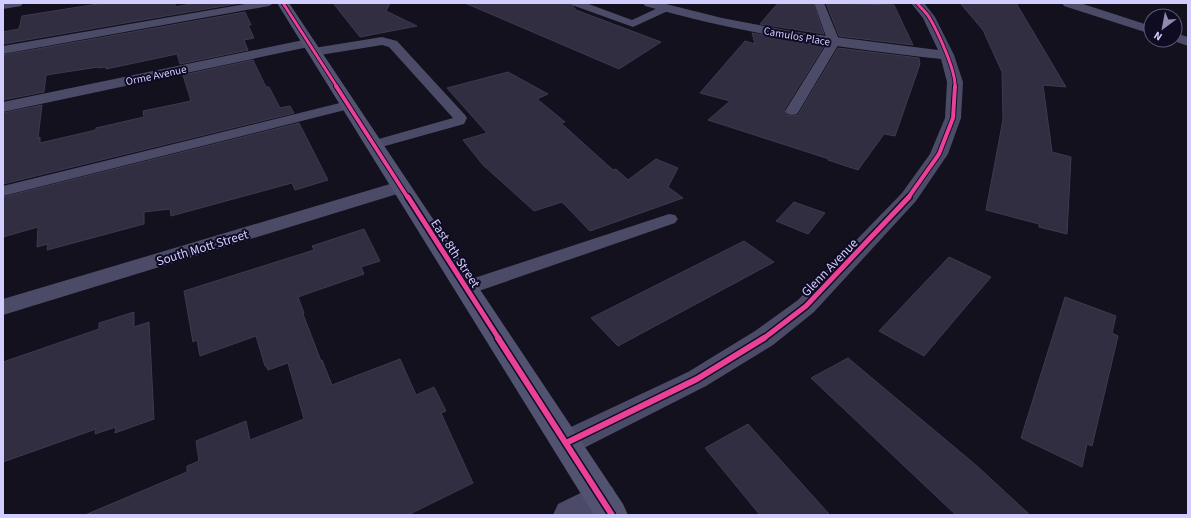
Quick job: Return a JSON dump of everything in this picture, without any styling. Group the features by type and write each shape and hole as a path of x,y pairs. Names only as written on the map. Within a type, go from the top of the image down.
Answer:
{"main road":[{"name":"East 8th Street","path":"283,3 400,187 607,506"}],"street":[{"path":"3,5 17,3"},
{"name":"Camulos Place","path":"649,3 741,26 834,42 947,55"},
{"name":"Glenn Avenue","path":"566,443 697,379 764,338 806,306 910,197 939,154 953,118 954,82 947,55 929,17 917,3"},
{"path":"1068,3 1143,27"},
{"name":"Orme Avenue","path":"3,107 312,48"},
{"name":"South Mott Street","path":"3,307 400,187"},
{"path":"569,515 607,506"}],"lane":[{"path":"3,50 269,3"},
{"path":"576,3 633,24 666,8"},
{"path":"792,111 834,42 819,3"},
{"path":"312,48 382,41 389,42 393,44 460,118 455,123 373,145"},
{"path":"3,191 348,105"},
{"path":"466,288 669,219"}],"building":[{"path":"104,3 175,3 175,7 197,3 241,3 3,44 3,32 19,29 22,16"},
{"path":"333,3 390,3 386,11 417,26 360,37"},
{"path":"465,3 570,3 576,10 661,42 619,69"},
{"path":"778,3 813,3 824,34 760,24"},
{"path":"826,3 894,5 913,45 839,36"},
{"path":"960,3 1016,3 1066,87 1043,85 1052,152 1071,157 1067,234 1039,227 1039,224 986,210 1003,120 1002,72 983,30"},
{"path":"245,12 251,25 248,25 254,38 244,40 248,50 180,64 177,54 106,69 106,67 98,67 46,75 44,92 3,100 3,55"},
{"path":"752,33 824,46 784,110 786,115 792,116 798,115 838,48 919,58 920,64 895,136 884,134 858,170 828,160 829,159 708,120 730,101 700,93 745,41 755,44"},
{"path":"253,60 266,87 269,87 280,108 290,106 294,113 3,184 3,113 42,105 38,138 40,137 40,143 144,117 143,111 191,101 183,75"},
{"path":"508,72 548,94 537,99 565,122 561,123 613,170 616,169 628,180 656,159 678,168 668,187 683,198 590,231 562,202 534,211 483,165 463,140 487,133 447,88"},
{"path":"299,123 328,180 295,190 292,183 171,216 170,209 144,212 144,224 47,250 48,244 37,247 38,227 3,237 3,197"},
{"path":"794,202 825,213 808,234 776,221"},
{"path":"364,229 380,261 361,267 364,274 298,297 321,361 322,360 332,385 400,359 416,395 434,387 446,411 441,413 473,483 408,515 85,515 187,472 187,466 199,461 196,441 246,421 250,440 304,419 288,363 268,370 265,366 256,336 200,356 197,340 193,342 184,291 314,250 312,246"},
{"path":"744,241 774,262 618,346 591,318"},
{"path":"949,257 991,277 924,356 879,331"},
{"path":"1065,297 1116,316 1112,333 1118,336 1092,446 1087,444 1082,467 1021,438"},
{"path":"134,312 134,327 149,322 154,419 115,433 116,427 95,434 96,429 3,462 3,362 99,329 99,323"},
{"path":"848,358 977,466 1030,515 956,515 811,378"},
{"path":"748,424 830,515 760,515 705,448"}],"cycle path":[{"path":"283,3 612,515"},
{"path":"566,443 697,379 764,338 806,306 909,197 939,154 953,118 955,82 947,55 929,17 917,3"}]}
